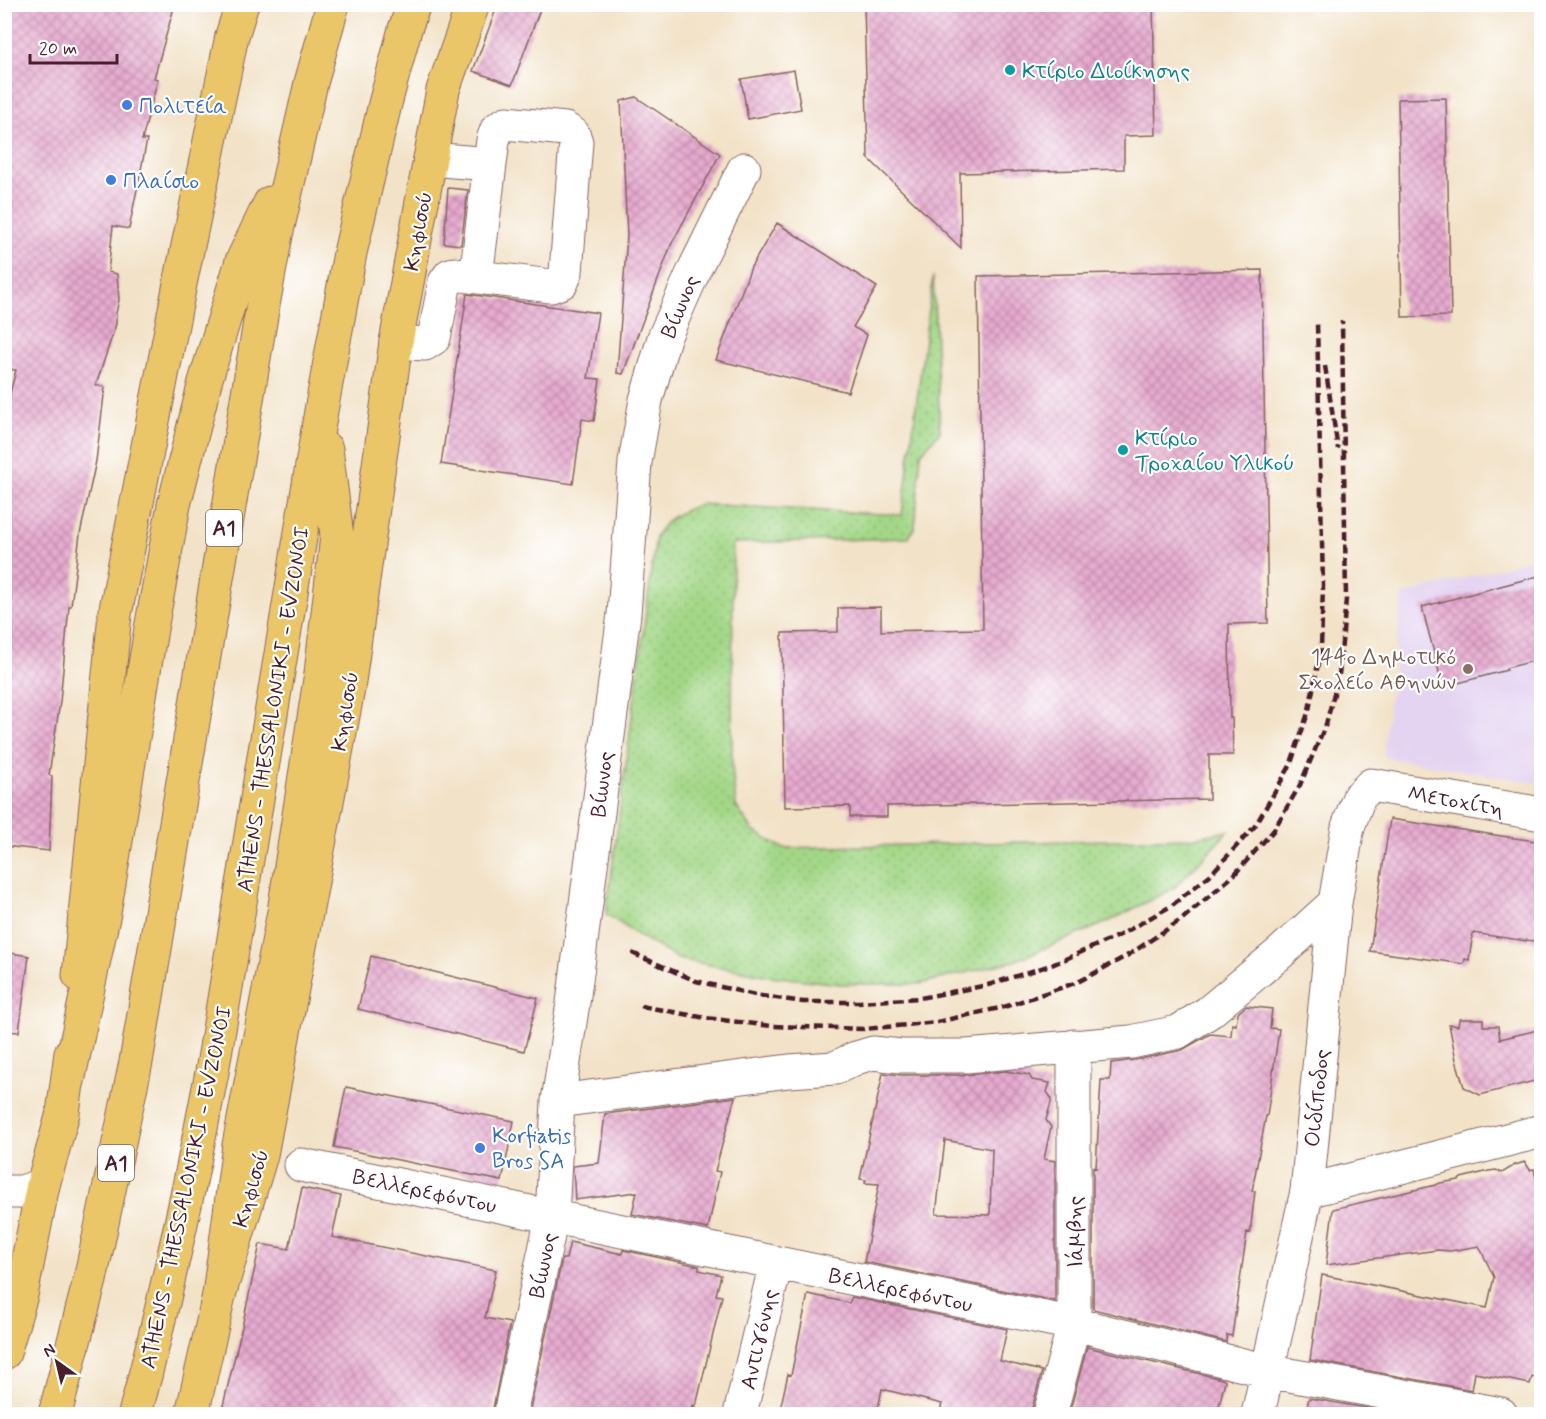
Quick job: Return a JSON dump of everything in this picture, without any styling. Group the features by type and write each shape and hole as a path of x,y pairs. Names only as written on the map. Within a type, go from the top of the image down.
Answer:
{"main road":[{"path":"4,1353 13,1284 44,1185 63,1113 68,1081 115,614 232,36 242,4"},
{"name":"Α1","path":"55,1414 90,1280 122,1136 247,391 276,235 311,83 333,4"},
{"name":"ATHENS - THESSALONIKI - EVZONOI","path":"135,1414 166,1292 198,1148 321,411 351,253 367,177 405,29 414,4"},
{"name":"Κηφισού","path":"192,1414 219,1295 261,1155 348,689 396,342 443,90 473,4"},
{"path":"68,1081 104,913 174,505 205,382 242,261 296,150"},
{"path":"219,1295 239,1145 284,912 321,673 337,536 321,411"}],"street":[{"path":"396,342 425,344 434,338 445,282 450,275 551,286 562,282 566,272 576,142 573,134 565,129 506,123 497,129 493,140 476,277"},
{"path":"430,159 490,164"},
{"name":"Βίωνος","path":"510,1414 552,1216 558,1101 624,614 635,462 646,400 664,338 696,266 744,169"},
{"name":"Μετοχίτη","path":"1371,785 1542,814"},
{"name":"Οιδίποδος","path":"1258,1414 1307,1191 1335,903 1348,827 1359,797 1371,785"},
{"path":"558,1101 789,1071 835,1068 873,1053 901,1056 966,1056 1131,1042 1178,1032 1209,1012 1280,953 1335,903"},
{"name":"Ιάμβης","path":"1050,1414 1074,1324 1074,1046"},
{"path":"1307,1191 1542,1131"},
{"name":"Βελλερεφόντου","path":"301,1165 1074,1324 1268,1371 1501,1414"},
{"path":"4,1192 22,1192 44,1185"},
{"name":"Αντιγόνης","path":"740,1414 776,1263"}],"shaded area":[{"name":"144ο Δημοτικό Σχολείο Αθηνών","path":"1541,557 1541,784 1384,757 1403,595"}],"green space":[{"path":"933,276 940,432 921,453 915,528 908,538 733,543 732,766 736,806 753,831 783,848 1190,838 1229,831 1174,888 1108,922 1014,961 920,984 840,984 770,976 678,959 606,914 656,536 675,516 700,504 902,515"}],"building":[{"path":"4,4 175,4 154,78 158,79 142,140 147,140 129,229 113,226 108,272 117,274 119,300 116,324 96,385 105,387 96,461 80,534 71,606 69,606 60,702 49,775 52,776 49,851 4,846 4,417 16,370 4,369"},
{"path":"498,4 542,4 512,85 473,71"},
{"name":"Κτίριο Διοίκησης","path":"864,4 1153,4 1156,135 1124,136 1124,169 960,173 961,248 868,158"},
{"path":"794,70 801,109 748,119 741,79"},
{"path":"636,97 720,154 671,245 623,374 617,373 627,236 621,101"},
{"path":"1446,98 1451,316 1402,317 1398,99"},
{"path":"448,188 468,190 461,245 444,243"},
{"path":"777,223 877,287 853,327 867,335 848,392 716,360 751,267"},
{"path":"1262,270 1268,623 1229,624 1230,718 1232,718 1233,755 1209,755 1209,799 887,806 887,817 850,817 850,806 785,807 782,633 838,632 838,608 881,607 881,631 983,629 978,276"},
{"path":"467,294 598,313 588,378 600,379 594,421 582,419 573,484 441,464"},
{"path":"1542,575 1542,659 1443,687 1422,607"},
{"path":"1390,819 1542,842 1542,942 1473,933 1469,960 1465,959 1464,964 1370,951"},
{"path":"4,952 29,956 19,1032 4,1031"},
{"path":"371,956 538,998 524,1051 358,1009"},
{"path":"1246,1006 1272,1009 1270,1028 1279,1029 1267,1116 1252,1191 1255,1191 1250,1233 1247,1232 1232,1336 1227,1335 1226,1342 1093,1309 1093,1167 1096,1168 1101,1080 1110,1080 1111,1063 1182,1050 1210,1034 1231,1036 1232,1024 1236,1025 1238,1013"},
{"path":"1459,1019 1483,1019 1483,1026 1498,1026 1500,1039 1542,1029 1542,1079 1480,1095 1464,1087 1449,1024 1458,1026"},
{"path":"1006,1071 1029,1075 1032,1080 1050,1083 1047,1092 1052,1099 1046,1120 1051,1127 1044,1159 1055,1161 1055,1301 864,1262 879,1184 865,1183 866,1180 860,1179 883,1073 964,1075","holes":["945,1140 992,1149 990,1215 936,1214"]},
{"path":"346,1087 514,1121 502,1181 334,1147"},
{"path":"735,1097 715,1171 720,1172 708,1229 632,1214 637,1192 575,1200 573,1166 599,1163 605,1114"},
{"path":"1525,1162 1530,1170 1534,1169 1542,1204 1542,1379 1532,1377 1530,1384 1475,1373 1472,1390 1310,1360 1322,1275 1487,1308 1494,1277 1479,1246 1326,1265 1333,1209 1489,1171 1496,1170 1502,1173"},
{"path":"302,1188 341,1196 332,1237 496,1270 485,1318 510,1323 492,1414 221,1414 260,1244 289,1249"},
{"path":"570,1242 622,1254 623,1250 699,1266 699,1270 721,1275 716,1295 722,1296 696,1406 693,1405 691,1414 529,1414 562,1259 566,1259"},
{"path":"808,1294 849,1303 852,1297 1007,1329 1000,1361 1042,1371 1032,1414 939,1414 942,1404 882,1389 877,1414 779,1414 788,1374 791,1375"},
{"path":"1087,1347 1222,1379 1225,1381 1217,1414 1069,1414"},
{"path":"1309,1398 1400,1414 1305,1414"}],"railway":[{"path":"641,1006 706,1018 771,1026 865,1029 937,1022 1004,1007 1078,982 1130,954 1181,920 1234,875 1273,831 1300,785 1326,724 1339,675 1346,599 1342,321"},
{"path":"632,953 696,981 755,995 803,1002 860,1002 920,998 988,985 1054,964 1120,935 1171,906 1210,875 1255,826 1290,766 1309,710 1321,648 1323,586 1317,322"},
{"path":"1325,366 1338,449"}],"place":[{"name":"Κτίριο Διοίκησης","path":"1010,70"},
{"name":"Πολιτεία","path":"127,105"},
{"name":"Πλαίσιο","path":"111,180"},
{"name":"Κτίριο Τροχαίου Υλικού","path":"1123,450"},
{"name":"144ο Δημοτικό Σχολείο Αθηνών","path":"1468,669"},
{"name":"Korfiatis Bros SA","path":"480,1148"}]}
